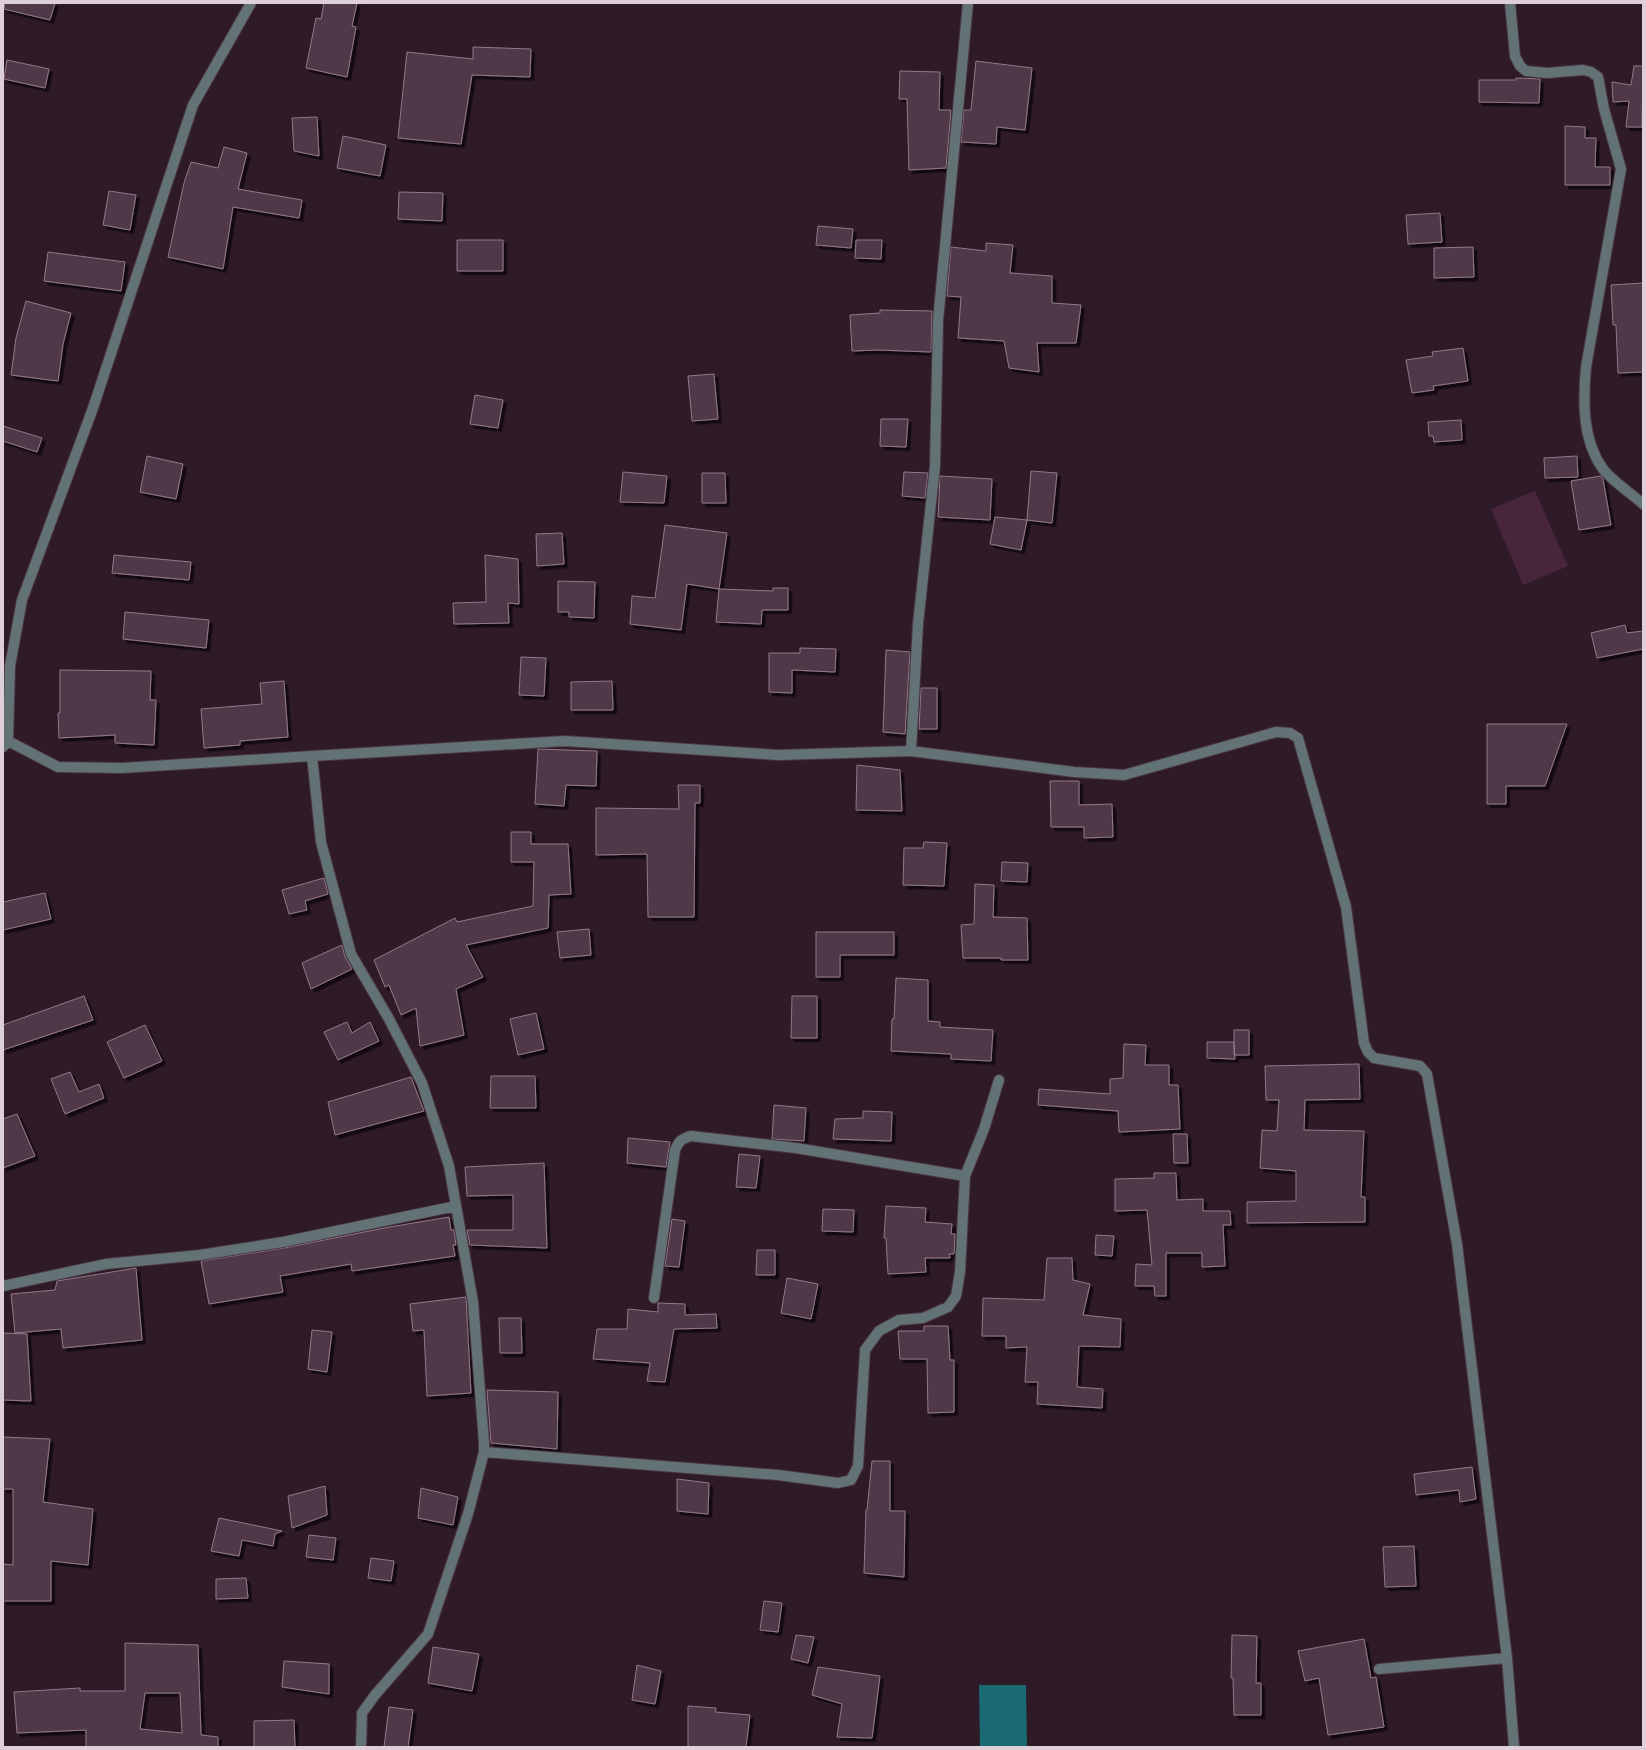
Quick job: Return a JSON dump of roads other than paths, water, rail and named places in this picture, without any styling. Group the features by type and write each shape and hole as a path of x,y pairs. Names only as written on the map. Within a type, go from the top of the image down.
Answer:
{"street":[{"path":"251,3 194,105 93,408 22,600 10,666 6,744 58,767 122,768 565,741 778,755 911,751 1074,772 1124,775 1276,732 1290,733 1298,738 1346,907 1364,1043 1368,1052 1374,1058 1420,1066 1427,1074 1457,1244 1508,1658 1514,1747"},
{"path":"911,751 918,624 935,466 938,313 968,3"},
{"path":"1510,3 1515,56 1520,66 1526,71 1547,73 1583,70 1591,72 1598,77 1604,109 1621,169 1586,367 1583,400 1589,440 1603,470 1643,504"},
{"path":"312,756 321,842 351,954 389,1019 422,1083 449,1166 473,1302 484,1452 468,1514 428,1634 374,1695 362,1712 361,1747"},
{"path":"484,1452 763,1473 838,1483 851,1480 858,1466 865,1350 879,1331 899,1320 923,1318 948,1307 956,1296 960,1272 965,1176 984,1129 999,1080"},
{"path":"654,1298 675,1150 679,1141 684,1138 691,1136 796,1148 965,1176"},
{"path":"3,1286 106,1264 200,1255 283,1242 456,1206"},
{"path":"1379,1669 1508,1658"}],"water":[{"path":"979,1685 1026,1685 1027,1747 980,1747"}]}
